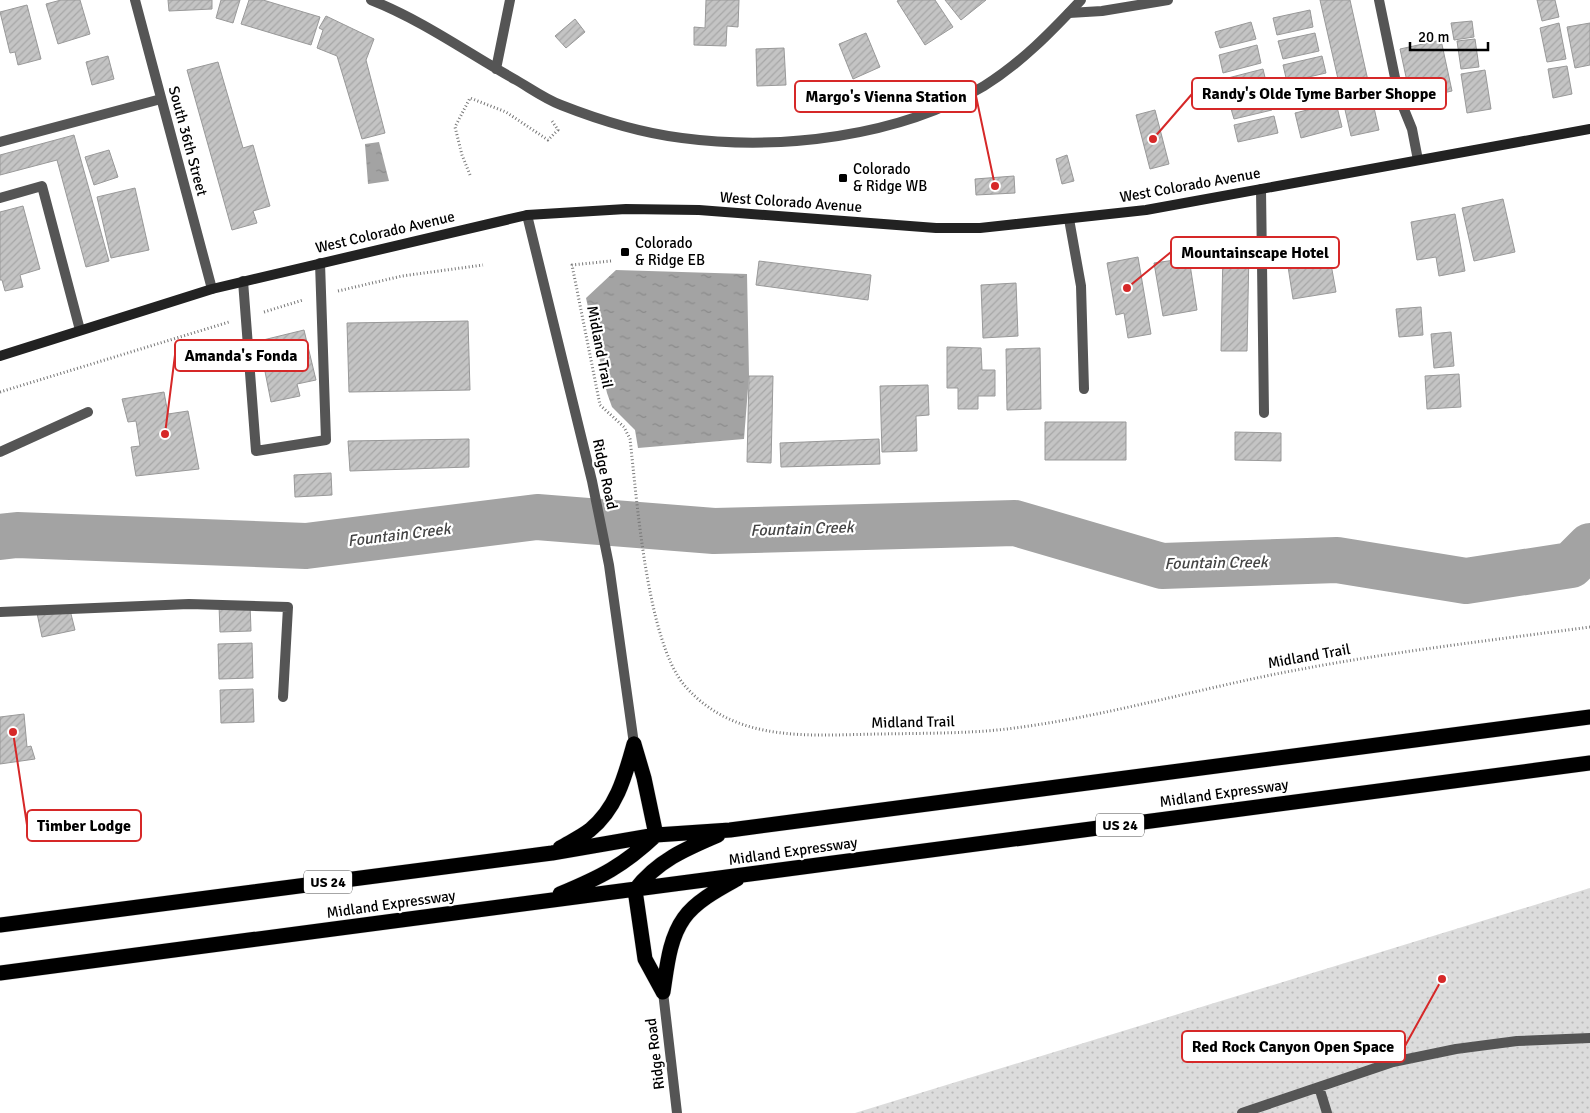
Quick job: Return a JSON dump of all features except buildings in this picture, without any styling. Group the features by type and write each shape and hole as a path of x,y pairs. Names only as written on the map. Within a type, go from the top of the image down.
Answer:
{"highway":[{"name":"Midland Expressway","path":"0,926 552,853 656,835 730,830 1590,717"},
{"path":"541,901 603,876 634,855 656,835 644,778 634,744"},
{"path":"552,853 590,830 609,809 624,783 634,744"},
{"name":"Midland Expressway","path":"0,973 741,876 1432,782 1590,763"},
{"path":"663,992 645,959 635,890 648,872 672,856 730,830"},
{"path":"663,992 671,945 684,917 708,896 741,876"}],"main road":[{"name":"West Colorado Avenue","path":"0,356 212,289 527,215 626,209 699,210 936,228 971,228 1146,210 1590,129"}],"street":[{"name":"South 36th Street","path":"135,0 212,289"},
{"path":"371,0 437,33 559,105 638,130 683,139 760,142 818,139 864,132 907,120 951,104 985,85 1017,63 1081,0"},
{"path":"496,69 510,0"},
{"path":"1069,13 1102,11 1168,0"},
{"path":"1379,0 1399,97 1412,129 1418,160"},
{"path":"0,142 161,99"},
{"path":"0,198 42,186 80,330"},
{"path":"1260,189 1264,413"},
{"name":"Ridge Road","path":"527,215 592,481 609,565 634,744"},
{"path":"1069,219 1081,286 1084,389"},
{"path":"243,281 256,451 326,440 320,263"},
{"path":"0,452 88,412"},
{"path":"0,612 189,604 288,607 283,697"},
{"name":"Ridge Road","path":"663,992 677,1113"},
{"path":"1242,1113 1393,1062 1456,1049 1517,1041 1590,1038"},
{"path":"1319,1087 1327,1113"}],"path":[{"path":"470,176 462,155 455,127 470,98 506,112 548,140 558,130 552,122 559,105"},
{"name":"Midland Trail","path":"611,261 572,265 600,406 624,427 630,439 647,572 662,643 672,666 684,685 701,701 737,723 761,731 804,735 994,731 1026,727 1238,681 1337,662 1590,627"}],"shaded area":[{"path":"1590,888 1590,1113 855,1113"}],"water":[{"path":"379,142 389,181 368,184 365,144"},
{"path":"616,270 747,274 749,376 744,439 638,448 635,430 612,407 607,393 586,298"}],"waterway":[{"name":"Fountain Creek","path":"0,537 17,535 306,546 537,517 714,531 1015,523 1162,566 1337,560 1466,581 1571,565 1590,546"}],"place":[{"name":"Randy's Olde Tyme Barber Shoppe","path":"1153,139"},
{"name":"Colorado & Ridge WB","path":"843,178"},
{"name":"Margo's Vienna Station","path":"995,186"},
{"name":"Colorado & Ridge EB","path":"625,252"},
{"name":"Mountainscape Hotel","path":"1127,288"},
{"name":"Amanda's Fonda","path":"165,434"},
{"name":"Timber Lodge","path":"13,732"},
{"name":"Red Rock Canyon Open Space","path":"1442,979"}]}
